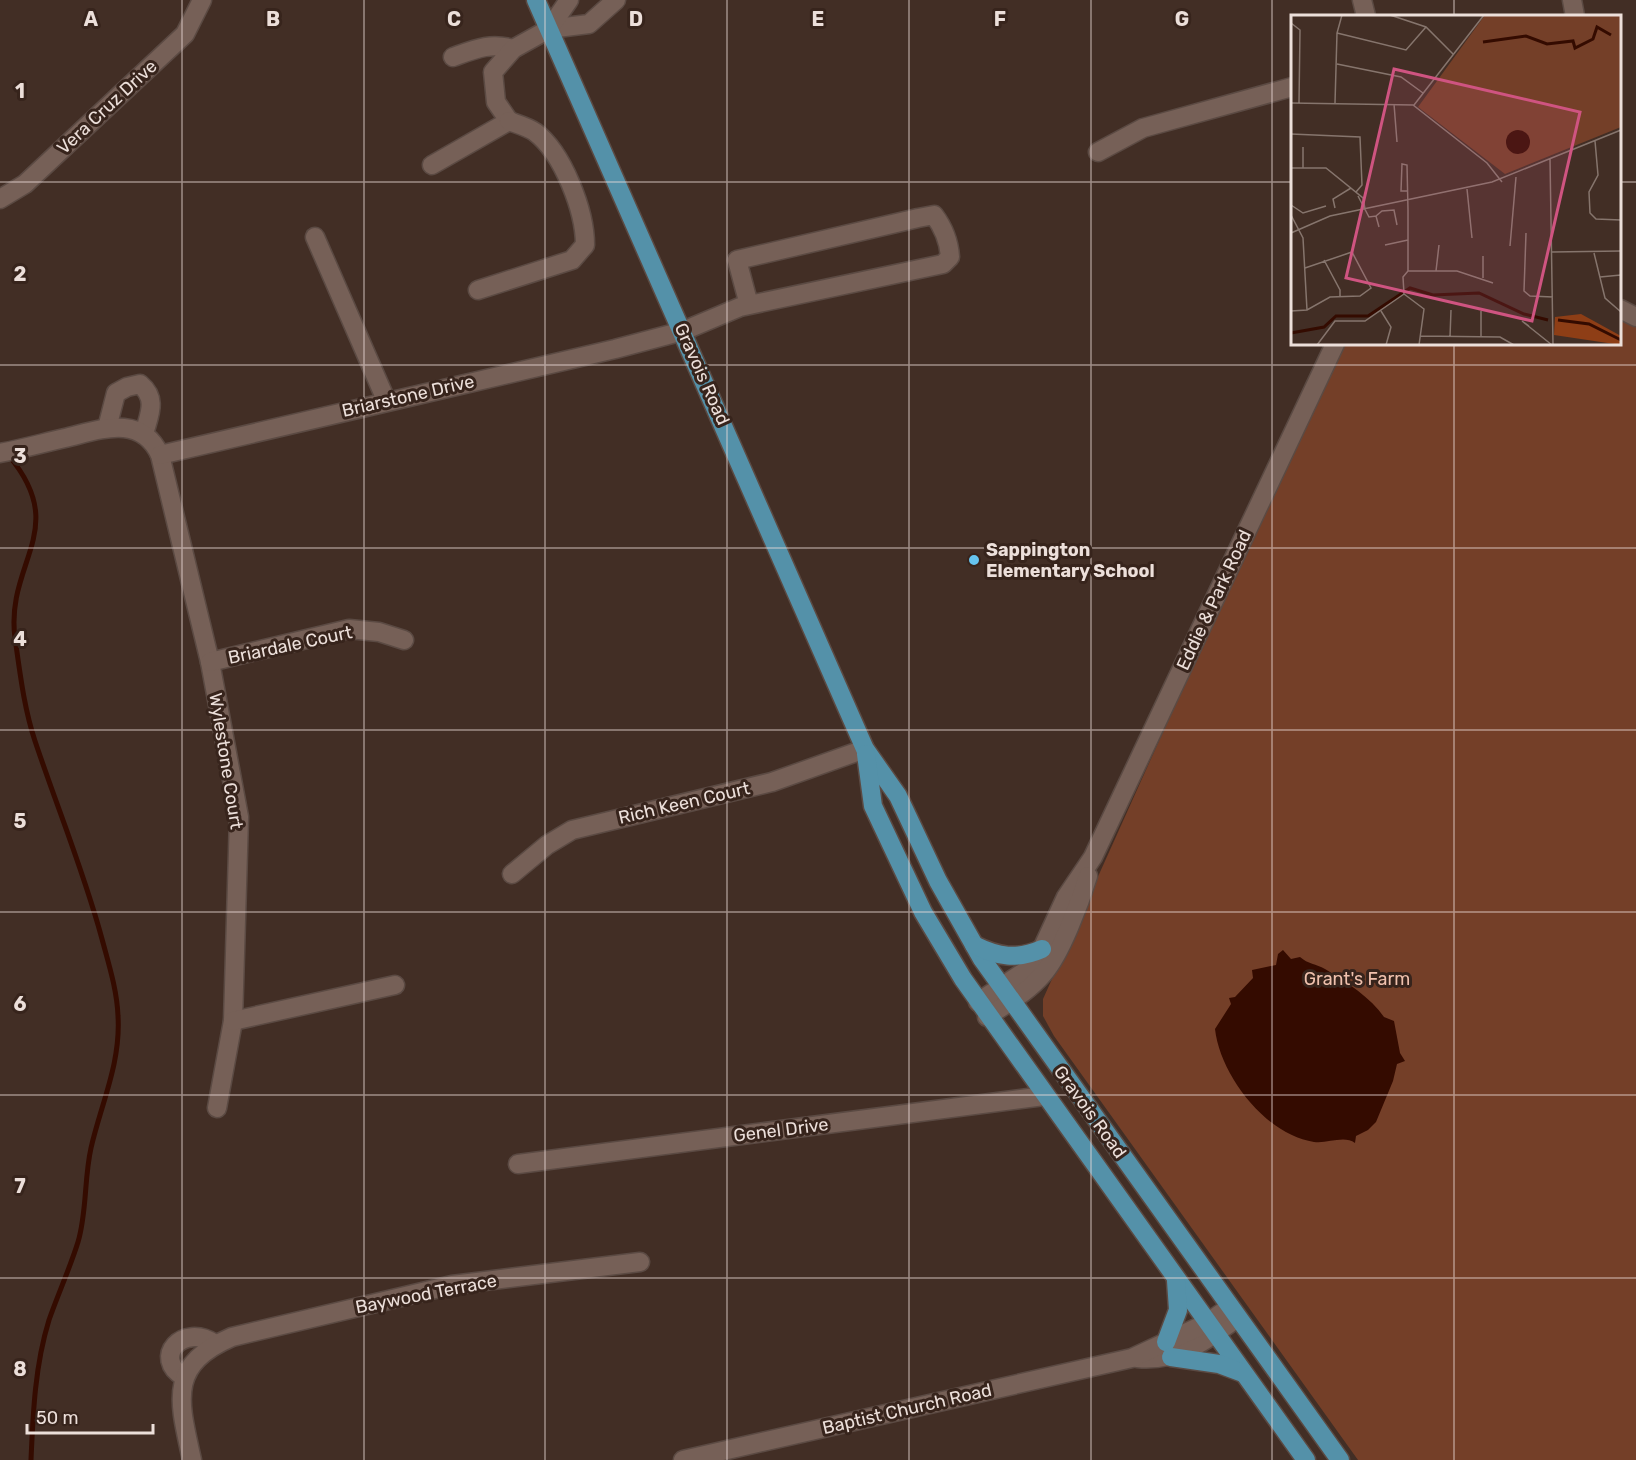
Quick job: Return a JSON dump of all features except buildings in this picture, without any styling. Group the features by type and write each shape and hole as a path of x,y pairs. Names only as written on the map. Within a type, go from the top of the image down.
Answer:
{"main road":[{"name":"Gravois Road","path":"536,0 865,749 898,796 938,881 974,945 1006,994 1340,1460"},
{"name":"Gravois Road","path":"865,749 873,806 887,838 923,912 982,1010 1306,1460"},
{"path":"974,945 989,953 1017,957 1042,949"},
{"path":"1176,1279 1178,1310 1169,1350 1243,1373"}],"street":[{"path":"549,29 569,0"},
{"path":"478,290 572,260 585,245 585,223 557,154 534,131 509,121 496,102 493,72 513,49 549,29 589,24 616,0"},
{"path":"1362,0 1366,15"},
{"path":"1572,0 1575,15"},
{"name":"Vera Cruz Drive","path":"0,200 25,184 185,34 202,1"},
{"path":"453,57 478,48 498,45 513,49"},
{"path":"1098,152 1143,128 1291,88"},
{"path":"432,165 509,121"},
{"name":"Briarstone Drive","path":"160,455 386,400 615,349 683,331 749,305 943,264 950,257 941,224 934,215 737,261 749,305"},
{"path":"315,237 386,400"},
{"path":"1621,310 1636,317"},
{"name":"Eddie & Park Road","path":"1006,994 1030,968 1042,949 1066,897 1093,857 1335,345"},
{"path":"106,428 116,393 140,384 148,391 152,405 144,434"},
{"path":"0,453 106,428 127,428 144,434 154,441 160,455"},
{"name":"Wylestone Court","path":"160,455 210,662 239,817 233,1021 217,1108"},
{"name":"Briardale Court","path":"210,662 349,629 379,632 404,640"},
{"name":"Rich Keen Court","path":"512,874 547,845 572,830 772,782 865,749"},
{"name":"Eddie & Park Road","path":"982,1010 1045,973 1081,900 1093,857"},
{"path":"233,1021 395,985"},
{"name":"Genel Drive","path":"518,1164 1044,1095"},
{"name":"Baywood Terrace","path":"184,1377 195,1361 215,1344 232,1336 452,1285 640,1262"},
{"name":"Baptist Church Road","path":"682,1460 1169,1350 1211,1328 1234,1312"},
{"path":"192,1460 181,1399 184,1377 174,1371 169,1361 173,1347 184,1338 193,1335 205,1337 215,1344"}],"green space":[{"name":"Grant's Farm","path":"1621,320 1636,327 1636,1460 1358,1460 1054,1036 1043,1016 1043,999 1203,643 1345,345 1621,345"}],"shaded area":[{"path":"1283,950 1291,959 1300,957 1342,979 1365,997 1384,1017 1394,1021 1400,1053 1405,1061 1397,1064 1393,1081 1376,1122 1368,1130 1356,1136 1355,1143 1346,1140 1314,1142 1296,1137 1279,1128 1248,1100 1226,1065 1219,1047 1215,1029 1231,1004 1229,998 1235,997 1253,978 1252,970 1276,965 1278,954"}],"waterway":[{"path":"9,456 27,482 35,505 36,526 14,611 15,638 25,703 31,729 95,914 112,978 118,1016 113,1067 91,1148 81,1231 44,1337 34,1407 31,1460"}],"place":[{"name":"Sappington Elementary School","path":"974,560"}]}
